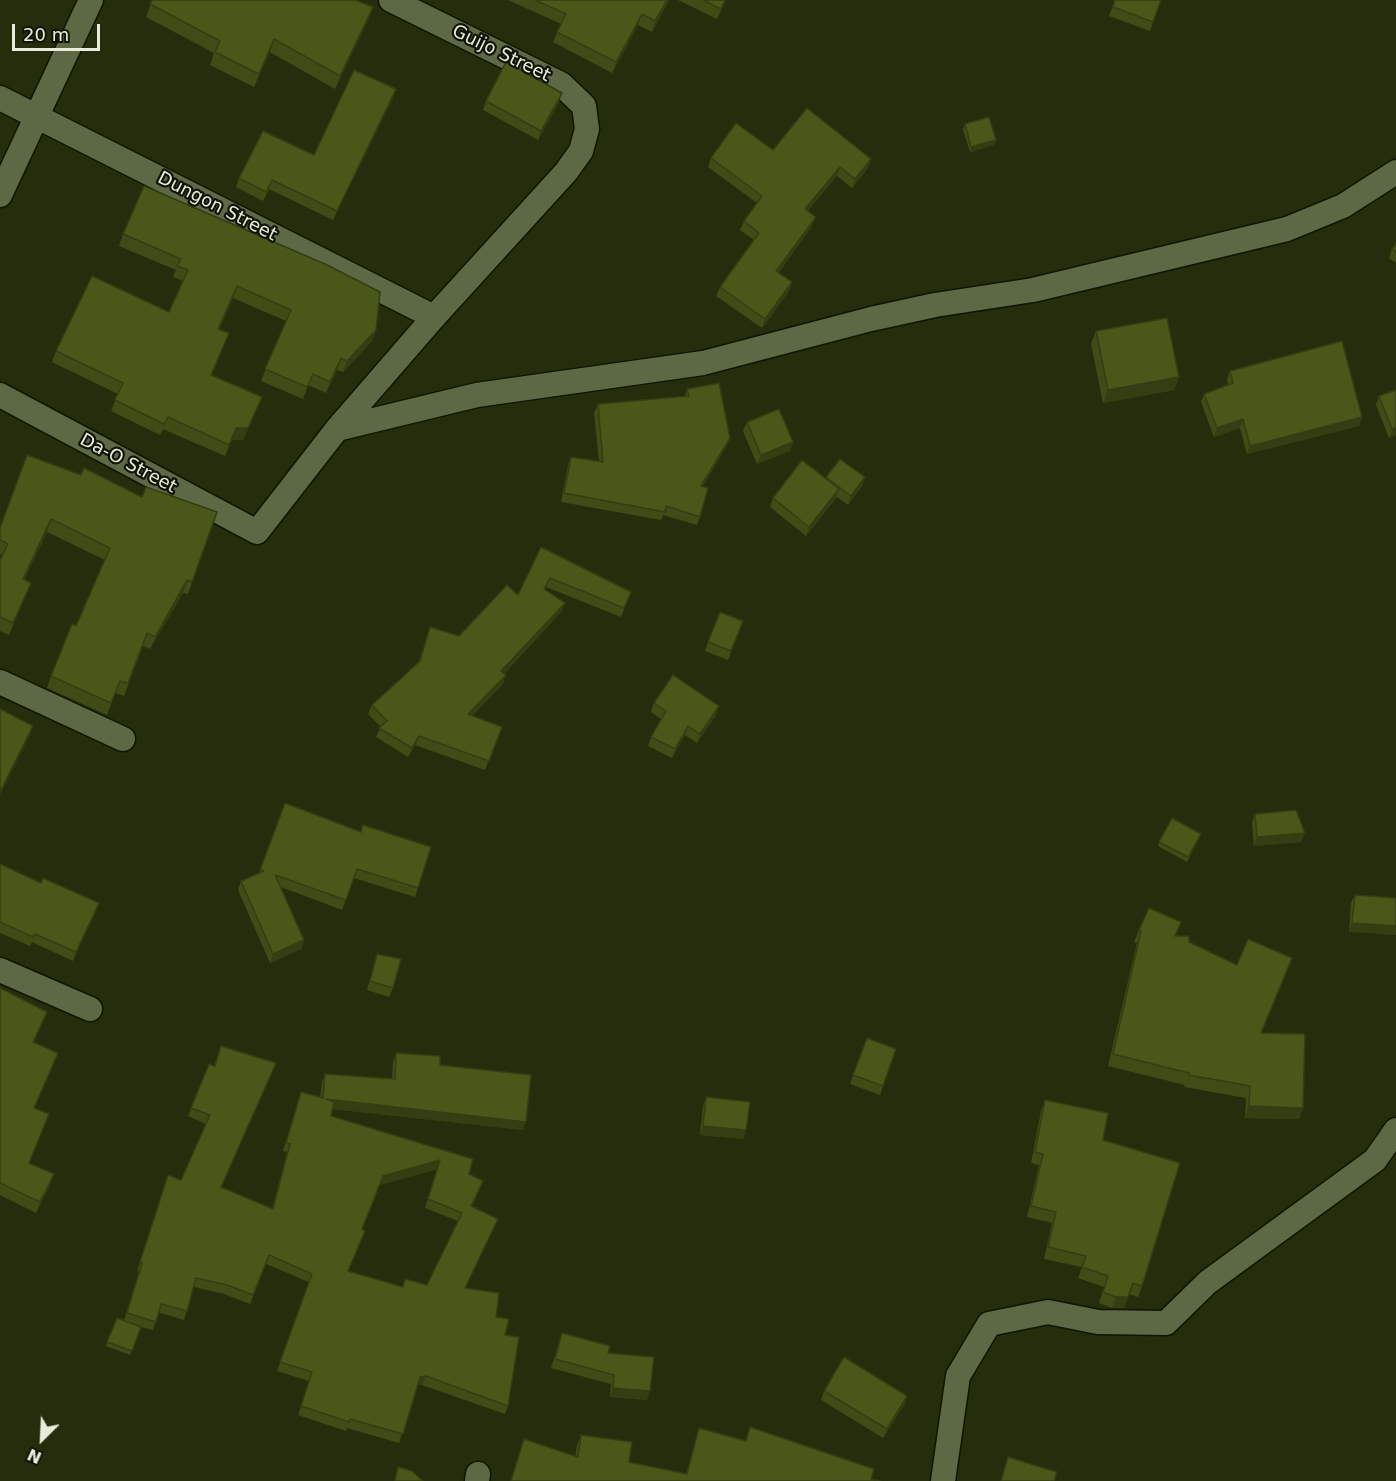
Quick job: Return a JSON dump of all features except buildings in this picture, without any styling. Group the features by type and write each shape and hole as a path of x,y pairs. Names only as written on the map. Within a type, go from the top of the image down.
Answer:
{"street":[{"path":"0,195 92,0"},
{"name":"Guijo Street","path":"391,0 561,84 584,106 587,129 580,151 566,172 434,317"},
{"name":"Dungon Street","path":"0,98 434,317"},
{"path":"337,429 477,395 703,363 871,319 935,305 1033,290 1287,229 1343,206 1396,172"},
{"path":"337,429 434,317"},
{"name":"Da-O Street","path":"0,395 257,532 337,429"},
{"path":"0,682 123,739"},
{"path":"0,970 90,1009"},
{"path":"943,1481 958,1376 989,1324 1048,1312 1098,1322 1166,1323 1208,1282 1375,1160 1396,1130"}]}
